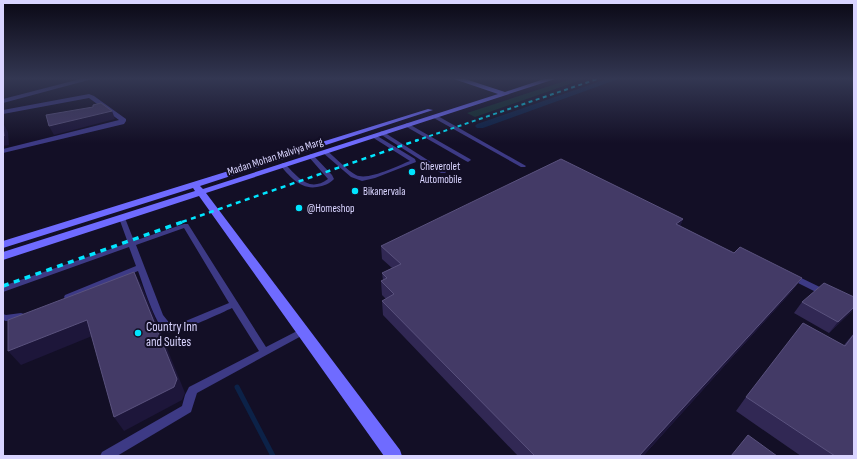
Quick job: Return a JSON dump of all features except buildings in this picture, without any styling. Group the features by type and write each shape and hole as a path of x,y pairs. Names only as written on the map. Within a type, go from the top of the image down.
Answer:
{"main road":[{"name":"Madan Mohan Malviya Marg","path":"3,256 122,218 198,188 468,99"},
{"name":"Madan Mohan Malviya Marg","path":"3,246 198,188 283,165 480,99"},
{"path":"198,188 394,456"}],"street":[{"path":"3,112 71,99"},
{"path":"3,150 121,122 124,120 95,99"}],"lane":[{"path":"434,116 522,166"},
{"path":"407,125 468,160"},
{"path":"325,152 353,176 362,179 370,178 413,162 413,160 378,134"},
{"path":"378,134 443,172"},
{"path":"283,165 302,184 311,188 325,184 331,179 329,175 311,156"},
{"path":"122,218 130,244 159,316 169,329 177,328 234,304"},
{"path":"3,289 186,225 264,351"},
{"path":"62,300 140,268"},
{"path":"786,274 834,297"},
{"path":"3,317 16,317 26,314"},
{"path":"106,456 184,411 188,407 190,395 193,390 302,332"}],"green space":[{"path":"509,99 525,99 475,117 467,113"}],"waterway":[{"path":"480,126 556,99"},
{"path":"237,387 273,456"}],"railway":[{"path":"415,141 537,99"},
{"path":"182,222 418,140"},
{"path":"3,286 185,221"}],"place":[{"name":"Cheverolet Automobile","path":"412,172"},
{"name":"Bikanervala","path":"355,191"},
{"name":"@Homeshop","path":"299,208"},
{"name":"Country Inn and Suites","path":"138,333"}]}
